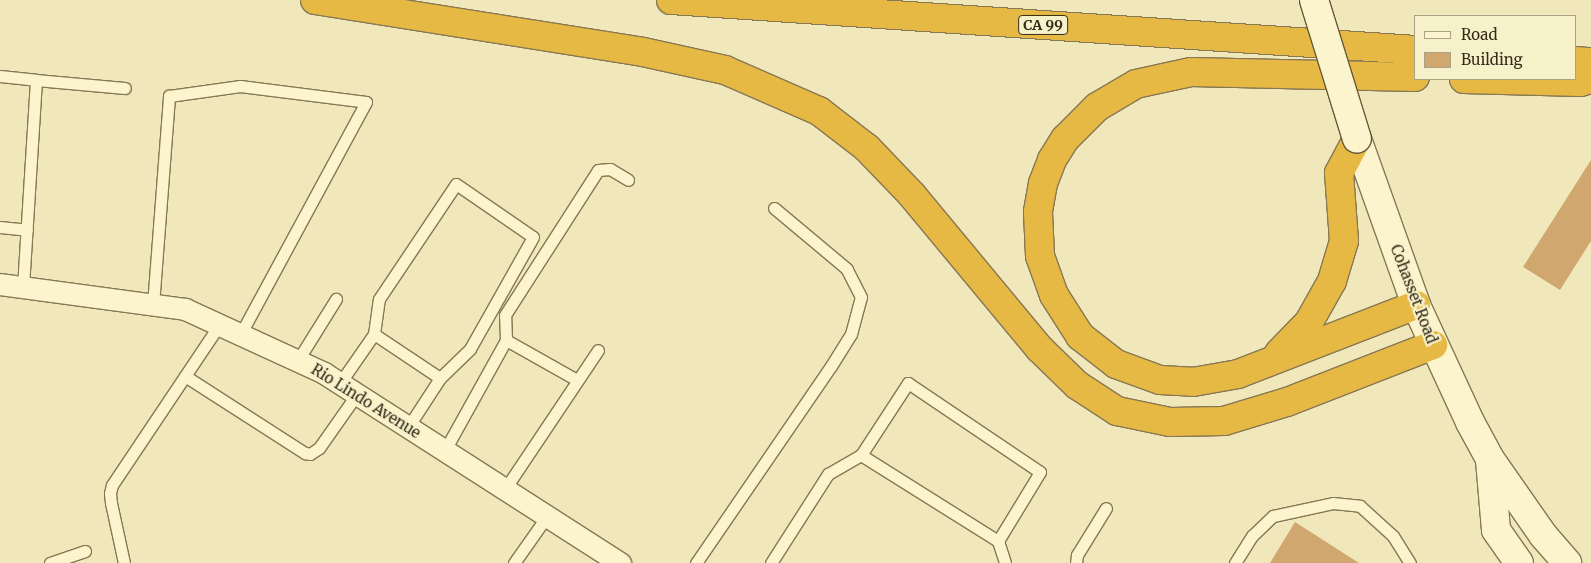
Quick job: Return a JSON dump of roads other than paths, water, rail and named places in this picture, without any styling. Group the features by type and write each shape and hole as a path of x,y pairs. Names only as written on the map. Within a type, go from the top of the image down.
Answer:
{"highway":[{"path":"315,0 644,52 725,70 818,110 867,148 912,195 1040,349 1077,385 1117,411 1170,422 1224,421 1288,402 1433,345"},
{"name":"CA 99","path":"671,0 1414,50"},
{"path":"1576,61 1591,62"},
{"path":"1414,78 1191,72 1163,76 1136,84 1097,107 1065,139 1052,160 1044,183 1038,212 1040,256 1054,295 1080,336 1116,364 1160,380 1193,382 1238,374 1416,305"},
{"path":"1503,80 1580,82 1591,79"},
{"path":"1270,361 1310,322 1332,281 1344,241 1339,173 1357,139"}],"main road":[{"name":"Cohasset Road","path":"1314,0 1357,139 1416,305 1433,345 1490,459 1543,535 1567,563"},
{"path":"1490,459 1496,530 1519,563"}],"street":[{"name":"Rio Lindo Avenue","path":"0,284 185,309 298,360 349,389 445,450 547,516 606,559"}],"lane":[{"path":"0,76 125,88"},
{"path":"23,287 36,80"},
{"path":"153,304 169,96 240,86 366,102 240,334"},
{"path":"445,450 506,340 505,316 598,170 610,169 628,180"},
{"path":"185,376 305,453 310,454 318,448 349,389 374,334 379,299 456,184 533,238 470,349 440,378 408,427"},
{"path":"696,563 851,334 861,297 847,269 774,208"},
{"path":"0,227 27,230"},
{"path":"504,287 518,294"},
{"path":"298,360 336,299"},
{"path":"124,563 111,503 110,493 112,484 219,325"},
{"path":"374,334 440,378"},
{"path":"506,340 577,380"},
{"path":"505,489 598,350"},
{"path":"771,563 828,474 861,455 908,384 1040,472 998,542"},
{"path":"861,455 998,542 1005,563"},
{"path":"1235,563 1252,536 1272,516 1333,503 1360,506 1393,536 1410,563"},
{"path":"1076,563 1077,555 1106,508"},
{"path":"514,563 547,516"},
{"path":"50,563 85,551"}]}
